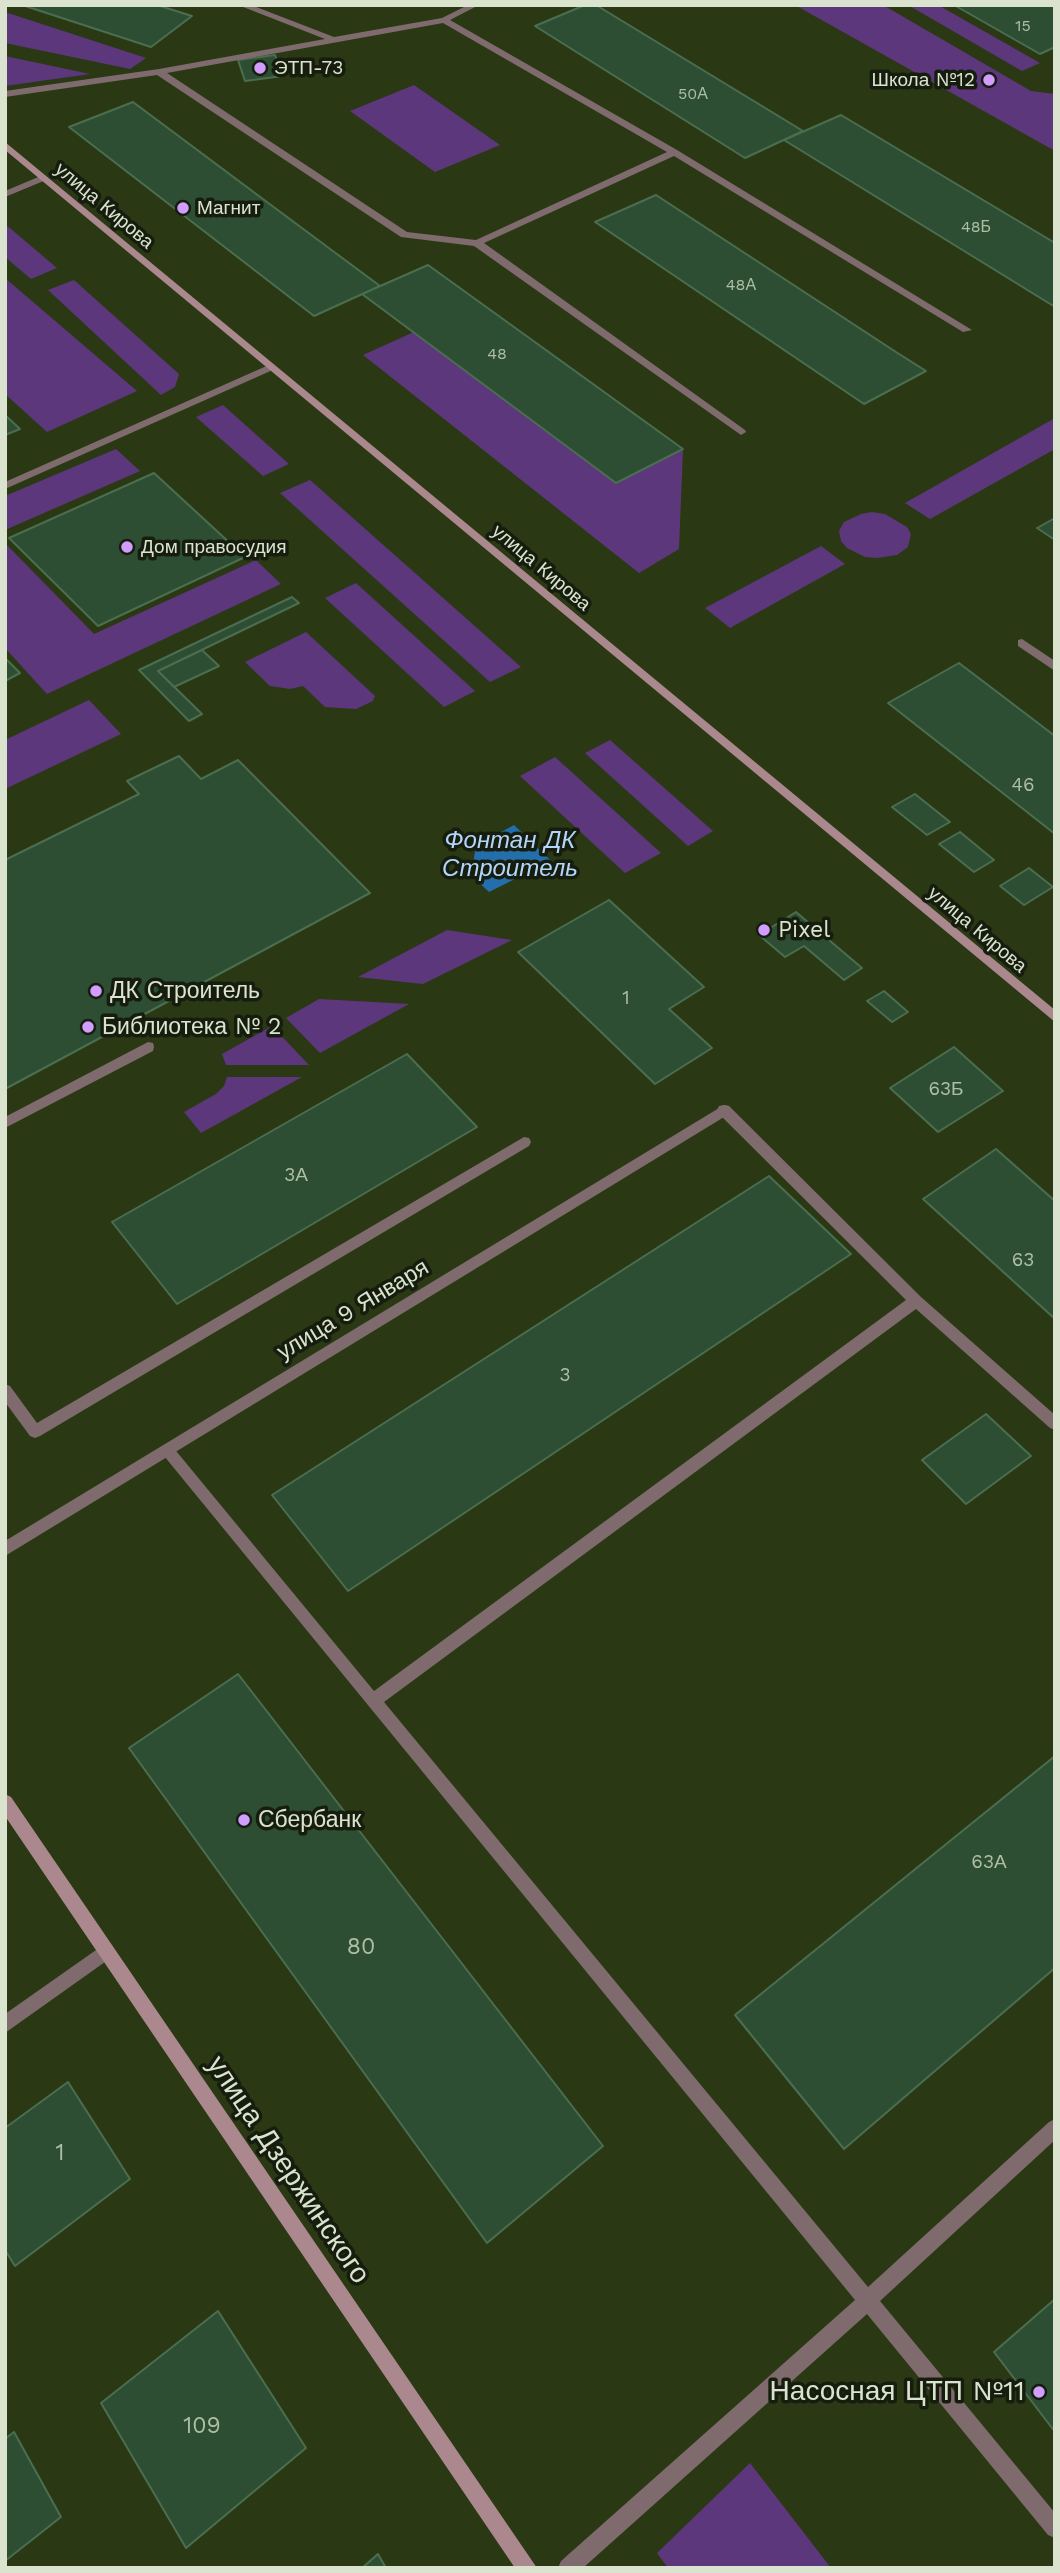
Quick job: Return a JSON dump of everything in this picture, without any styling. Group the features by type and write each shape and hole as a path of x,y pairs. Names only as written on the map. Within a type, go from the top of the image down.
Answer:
{"main road":[{"name":"улица Кирова","path":"5,145 1055,1017"},
{"name":"улица Дзержинского","path":"5,1802 527,2568"}],"street":[{"path":"242,5 331,39"},
{"path":"5,94 159,72 444,20 475,5"},
{"path":"444,20 674,152 967,330"},
{"path":"159,72 404,235 477,243 741,432"},
{"path":"477,243 674,152"},
{"path":"5,194 43,178"},
{"path":"5,486 271,367"},
{"path":"1022,643 1055,667"},
{"path":"5,1123 148,1047"},
{"name":"улица 9 Января","path":"5,1549 724,1110 916,1301"},
{"path":"5,1390 35,1432 524,1142"},
{"path":"373,1701 916,1301 1055,1424"},
{"path":"167,1451 1055,2528"},
{"path":"5,2025 106,1951"},
{"path":"568,2568 867,2301 1055,2128"}],"shaded area":[{"path":"795,5 883,5 1031,91 1055,94 1055,151"},
{"path":"908,5 938,5 1040,63 1022,71"},
{"path":"5,12 146,58 130,69 5,43"},
{"path":"5,56 90,74 5,86"},
{"path":"414,85 500,145 435,172 350,111"},
{"path":"5,224 57,268 31,279 5,257"},
{"path":"5,278 137,391 47,432 5,394"},
{"path":"74,280 179,374 175,387 161,395 48,290"},
{"path":"414,332 616,483 683,449 679,549 639,573 363,355"},
{"path":"223,405 289,464 263,476 196,417"},
{"path":"1055,418 1055,449 930,519 905,503"},
{"path":"116,449 140,471 5,530 5,496"},
{"path":"310,480 521,667 490,682 280,493"},
{"path":"872,512 885,514 907,527 911,534 908,547 897,555 877,558 865,557 847,548 841,541 839,531 844,522"},
{"path":"5,543 94,634 256,560 281,584 47,694 5,648"},
{"path":"821,546 845,564 730,628 705,608"},
{"path":"356,583 475,691 444,707 325,598"},
{"path":"306,632 375,696 373,701 356,709 325,707 303,686 290,689 270,686 245,662"},
{"path":"89,700 121,734 5,789 5,740"},
{"path":"610,740 713,831 688,846 585,753"},
{"path":"555,757 661,853 625,873 520,776"},
{"path":"447,930 512,940 423,984 358,977"},
{"path":"319,999 409,1004 320,1053 286,1018"},
{"path":"272,1026 309,1065 226,1065 222,1054"},
{"path":"227,1077 302,1077 201,1133 184,1112 216,1094 224,1086"},
{"path":"750,2463 831,2568 668,2568 657,2553"}],"water":[{"name":"Фонтан ДК Строитель","path":"514,825 551,861 489,892 471,875 476,846"}],"building":[{"path":"22,5 157,5 192,16 151,47"},
{"path":"585,5 596,5 803,131 745,158 535,26"},
{"path":"954,5 1055,5 1055,47 1040,54"},
{"name":"ЭТП-73","path":"275,55 283,76 245,81 238,60"},
{"path":"133,102 380,286 314,316 69,127"},
{"path":"841,115 1055,243 1055,307 784,140"},
{"path":"656,195 926,371 864,404 595,222"},
{"path":"428,265 683,449 616,483 362,294"},
{"path":"5,415 20,429 5,435"},
{"name":"Дом правосудия","path":"154,473 245,557 98,626 9,538"},
{"path":"1055,518 1055,540 1037,528"},
{"path":"292,597 299,603 158,671 202,714 189,721 139,670"},
{"path":"202,650 219,666 174,687 158,671"},
{"path":"5,658 20,673 5,681"},
{"path":"959,663 1055,736 1055,834 888,703"},
{"name":"ДК Строитель","path":"179,756 201,779 238,760 370,893 5,1089 5,860 139,794 127,781"},
{"path":"915,794 950,822 927,835 892,807"},
{"path":"960,832 994,860 974,872 939,844"},
{"path":"1029,868 1053,887 1024,905 1000,886"},
{"path":"609,900 704,987 669,1009 712,1048 655,1084 518,952"},
{"path":"796,912 862,968 844,980 804,946 785,957 759,935"},
{"path":"884,991 908,1012 892,1022 867,1001"},
{"path":"954,1047 1003,1091 938,1132 890,1088"},
{"path":"407,1054 477,1127 177,1304 112,1222"},
{"path":"996,1149 1055,1201 1055,1319 923,1199"},
{"path":"769,1176 851,1254 348,1591 272,1495"},
{"path":"986,1414 1031,1456 966,1504 922,1460"},
{"path":"238,1674 603,2146 487,2243 129,1748"},
{"path":"1055,1756 1055,1968 844,2149 735,2015"},
{"path":"68,2082 130,2179 15,2266 5,2250 5,2128"},
{"name":"Насосная ЦТП №11","path":"1055,2299 1055,2432 994,2352"},
{"path":"218,2311 306,2448 186,2548 101,2403"},
{"path":"14,2432 61,2517 5,2561 5,2439"},
{"path":"378,2554 386,2568 362,2568"}],"place":[{"name":"ЭТП-73","path":"260,68"},
{"name":"Школа №12","path":"989,80"},
{"name":"Магнит","path":"183,208"},
{"name":"Дом правосудия","path":"127,547"},
{"name":"Pixel","path":"764,930"},
{"name":"ДК Строитель","path":"96,991"},
{"name":"Библиотека № 2","path":"88,1027"},
{"name":"Сбербанк","path":"244,1820"},
{"name":"Насосная ЦТП №11","path":"1039,2392"}]}
